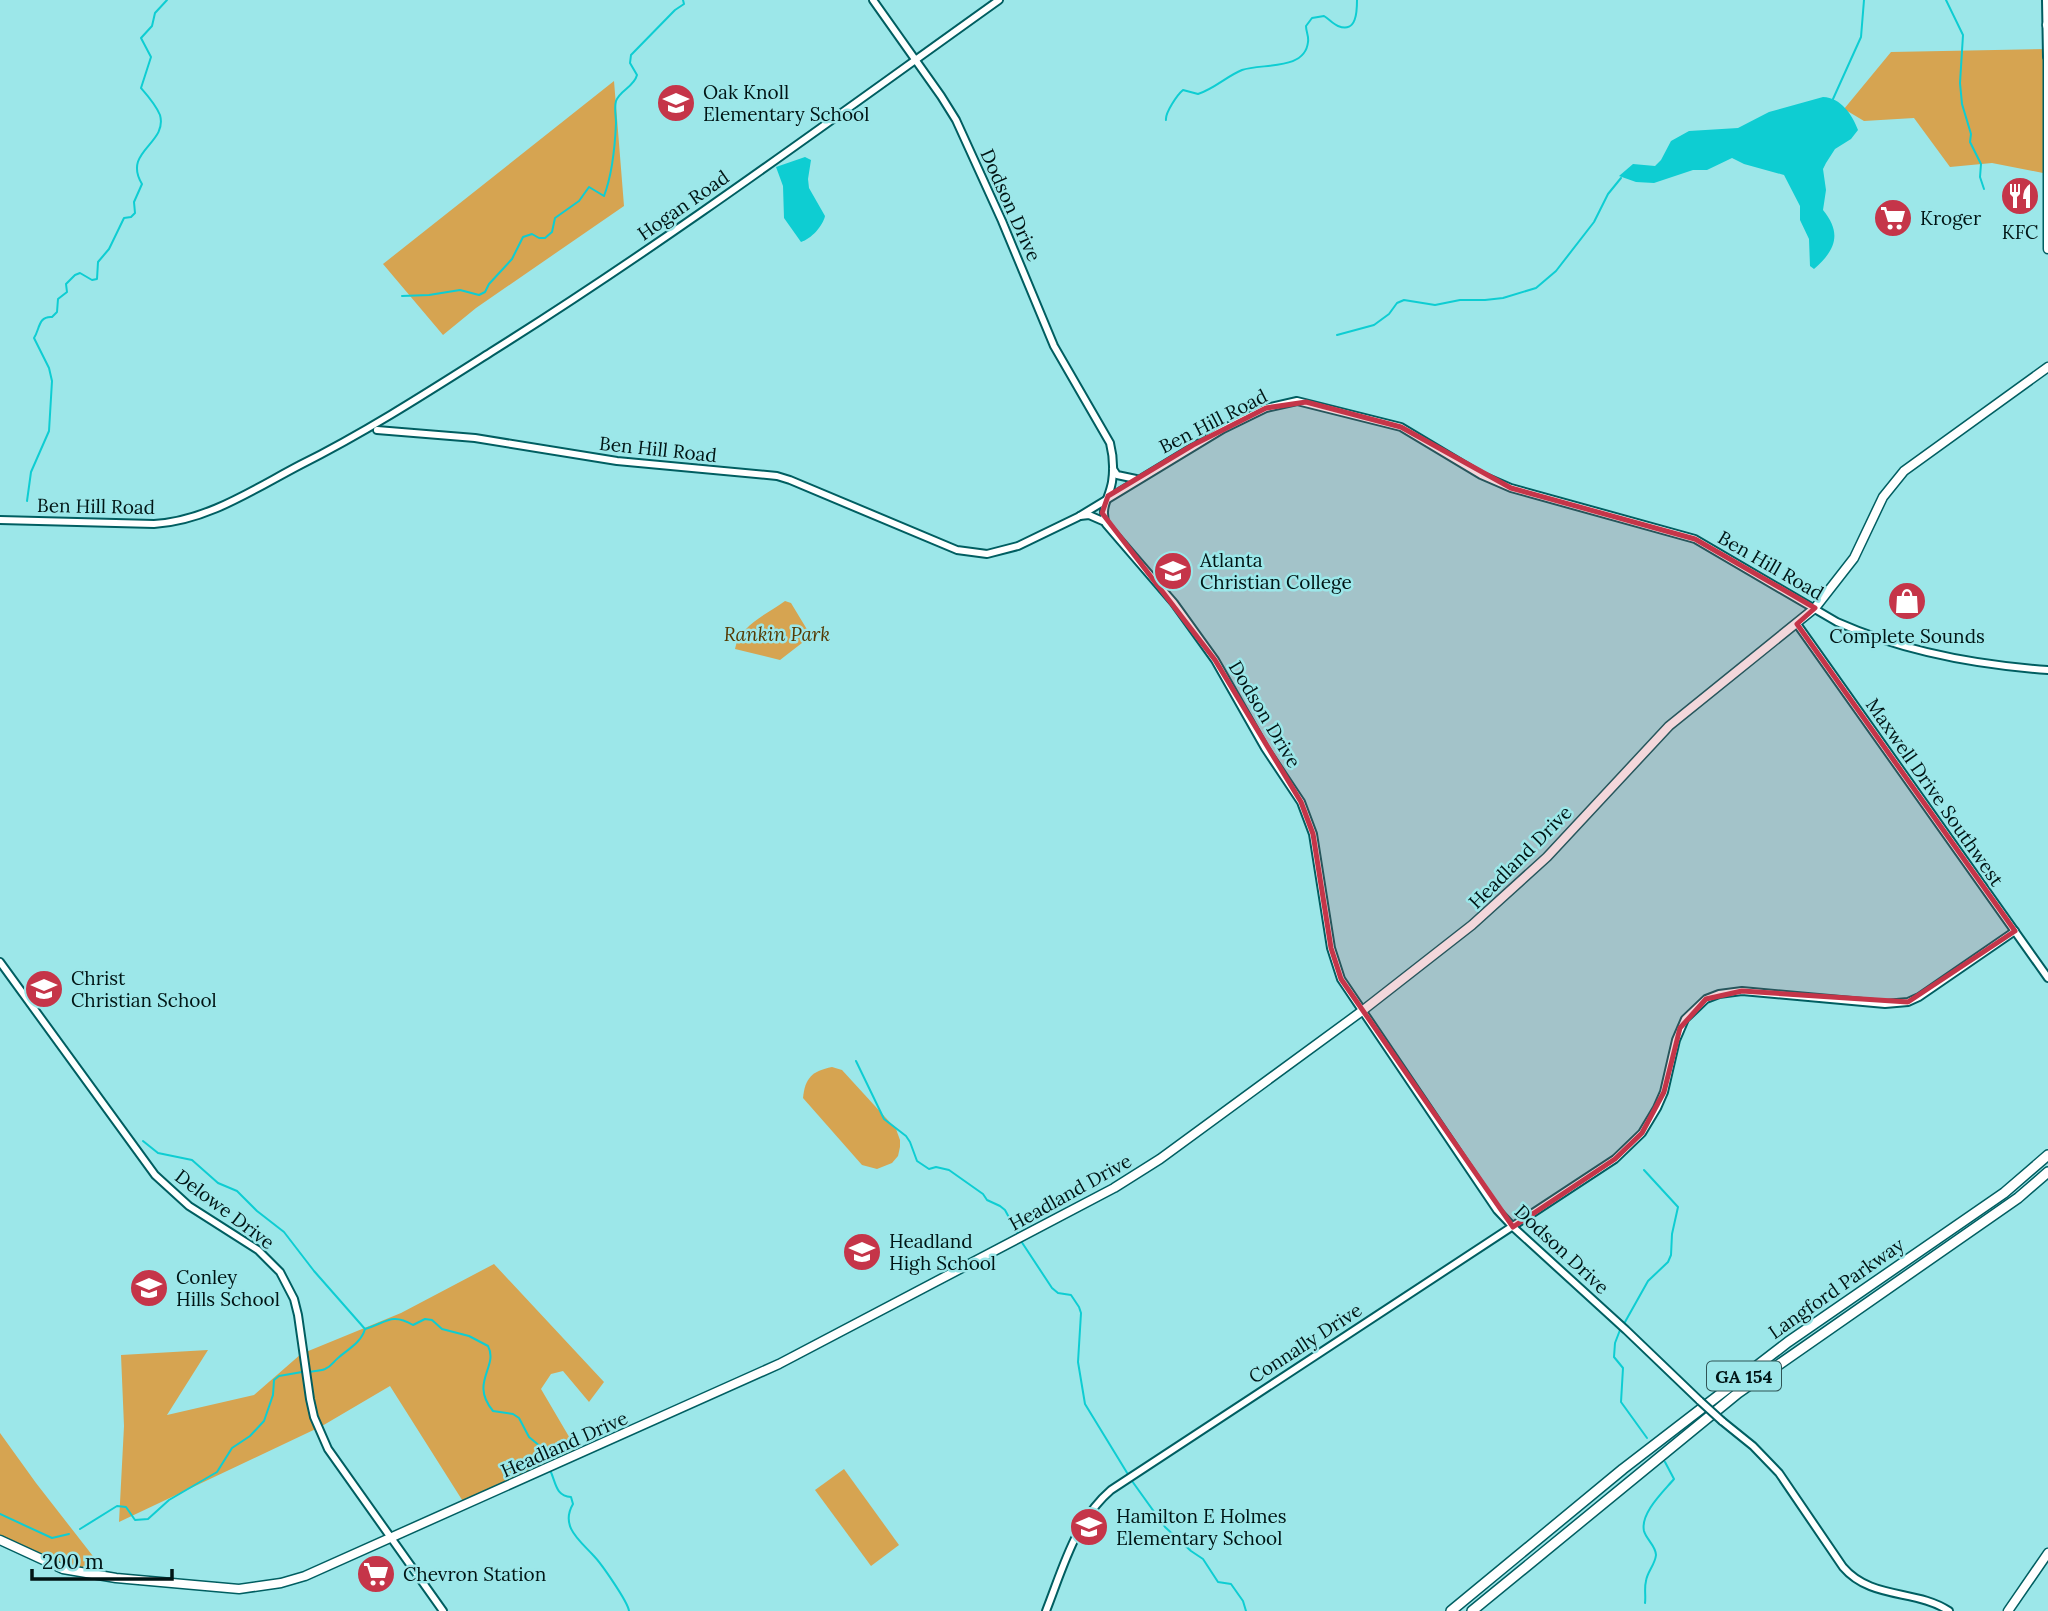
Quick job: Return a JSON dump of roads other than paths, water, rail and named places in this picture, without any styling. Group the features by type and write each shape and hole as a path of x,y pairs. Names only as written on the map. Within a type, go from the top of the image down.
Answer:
{"highway":[{"name":"Langford Parkway","path":"1451,1611 1656,1444 1791,1340 2004,1193 2048,1155"},
{"name":"Langford Parkway","path":"1472,1611 1738,1393 2018,1198 2048,1172"}],"main road":[{"path":"2047,57 2048,249"},
{"name":"Headland Drive","path":"0,1540 44,1562 86,1574 239,1589 281,1583 305,1576 779,1364 1076,1210 1160,1159 1440,952 1506,896 1547,857 1669,726 1815,608 1854,558 1883,497 1913,463 2048,367"},
{"path":"2008,1611 2048,1553"}],"street":[{"name":"Dodson Drive","path":"873,0 956,120 1054,346 1110,443 1113,469 1102,513 1105,522 1191,624 1216,661 1265,748 1301,802 1313,834 1333,958 1341,979 1362,1011 1497,1210 1700,1401 1753,1446 1779,1473 1853,1578 1881,1591 1923,1598 1949,1611"},
{"name":"Hogan Road","path":"377,426 607,277 999,0"},
{"path":"2046,0 2047,57"},
{"name":"Ben Hill Road","path":"0,520 154,524 180,522 204,514 377,426 475,438 617,461 777,477 790,480 957,550 970,553 1002,552 1078,517 1193,445 1266,408 1287,402 1306,402 1401,428 1481,475 1511,488 1695,539 1837,622 1876,637 1984,664 2048,670"},
{"path":"1113,469 1117,475 1138,479"},
{"path":"1078,517 1089,515 1105,522"},
{"name":"Maxwell Drive Southwest","path":"1797,624 2048,978"},
{"name":"Connally Drive","path":"1046,1611 1073,1540 1088,1513 1104,1496 1144,1467 1513,1227 1615,1158 1632,1143 1657,1108 1680,1028 1691,1012 1706,999 1742,991 1885,1004 1908,1002 2015,931"},
{"name":"Delowe Drive","path":"0,962 155,1175 189,1206 258,1250 279,1272 299,1315 310,1399 320,1433 336,1463 443,1611"}],"water":[{"path":"1823,97 1835,100 1845,108 1858,130 1851,139 1835,149 1823,169 1826,190 1823,210 1833,226 1834,241 1827,255 1814,269 1810,266 1809,239 1800,220 1800,206 1784,175 1732,158 1707,170 1693,170 1654,183 1636,182 1619,176 1633,164 1655,166 1671,141 1689,131 1738,128 1769,112"},
{"path":"805,157 811,160 809,188 825,216 816,232 801,242 784,218 783,186 776,167"}],"waterway":[{"path":"27,501 31,472 49,431 52,381 49,368 34,338 42,321 57,312 58,299 67,292 66,284 75,275 80,273 92,280 97,279 98,262 109,249 124,218 135,213 134,202 142,184 137,173 138,163 161,125 158,111 141,88 151,57 141,38 152,26 155,13 167,0"},
{"path":"402,296 460,290 479,295 485,292 512,259 523,237 532,234 545,238 552,232 555,218 579,201 589,187 604,196 614,151 616,101 637,75 630,63 631,55 684,4 683,0"},
{"path":"1166,120 1172,104 1183,90 1198,94 1242,70 1291,62 1299,58 1305,51 1308,40 1306,26 1312,18 1324,16 1338,26 1349,27 1355,20 1357,0"},
{"path":"1833,99 1861,37 1864,0"},
{"path":"1946,0 1963,35 1960,83 1962,104 1971,134 1970,142 1981,164 1980,177 1984,189"},
{"path":"1337,335 1374,325 1389,314 1397,303 1404,300 1435,305 1460,300 1503,298 1536,288 1556,271 1594,222 1608,194 1621,178"},
{"path":"856,1061 884,1119 906,1136 917,1161 929,1169 936,1167 949,1170 983,1194 987,1200 1000,1206 1019,1236"},
{"path":"143,1141 158,1153 192,1160 218,1183 237,1191 284,1232 365,1329"},
{"path":"1625,1322 1648,1281 1668,1262 1678,1207 1644,1170"},
{"path":"1021,1241 1052,1288 1058,1293 1071,1295 1079,1307 1081,1313 1078,1362 1085,1404 1129,1476"},
{"path":"308,1372 329,1367 357,1342 365,1329 394,1319 413,1325 425,1319 432,1320 442,1329 469,1336 488,1346 490,1361 484,1383 486,1401 493,1411 513,1414 519,1418 529,1437 541,1447 548,1465"},
{"path":"1620,1330 1614,1357 1623,1368 1621,1402 1647,1438"},
{"path":"80,1529 117,1506 126,1507 135,1520 148,1519 169,1500 217,1472 232,1448 250,1436 264,1421 273,1395 274,1380 279,1376 302,1372"},
{"path":"1645,1603 1645,1586 1656,1555 1645,1534 1644,1524 1649,1510 1674,1479 1665,1462"},
{"path":"550,1470 559,1491 571,1497 573,1504 569,1519 573,1532 608,1574 629,1611"},
{"path":"1132,1481 1165,1527 1203,1559 1218,1582 1231,1584 1243,1601 1246,1611"},
{"path":"0,1514 52,1538 69,1534"}],"place":[{"name":"Oak Knoll Elementary School","path":"676,103"},
{"name":"KFC","path":"2020,196"},
{"name":"Kroger","path":"1893,218"},
{"name":"Atlanta Christian College","path":"1173,571"},
{"name":"Complete Sounds","path":"1907,601"},
{"name":"Christ Christian School","path":"44,989"},
{"name":"Headland High School","path":"862,1252"},
{"name":"Conley Hills School","path":"149,1288"},
{"name":"Hamilton E Holmes Elementary School","path":"1089,1527"},
{"name":"Chevron Station","path":"376,1574"}],"park label":[{"name":"Rankin Park","path":"777,634"}]}
